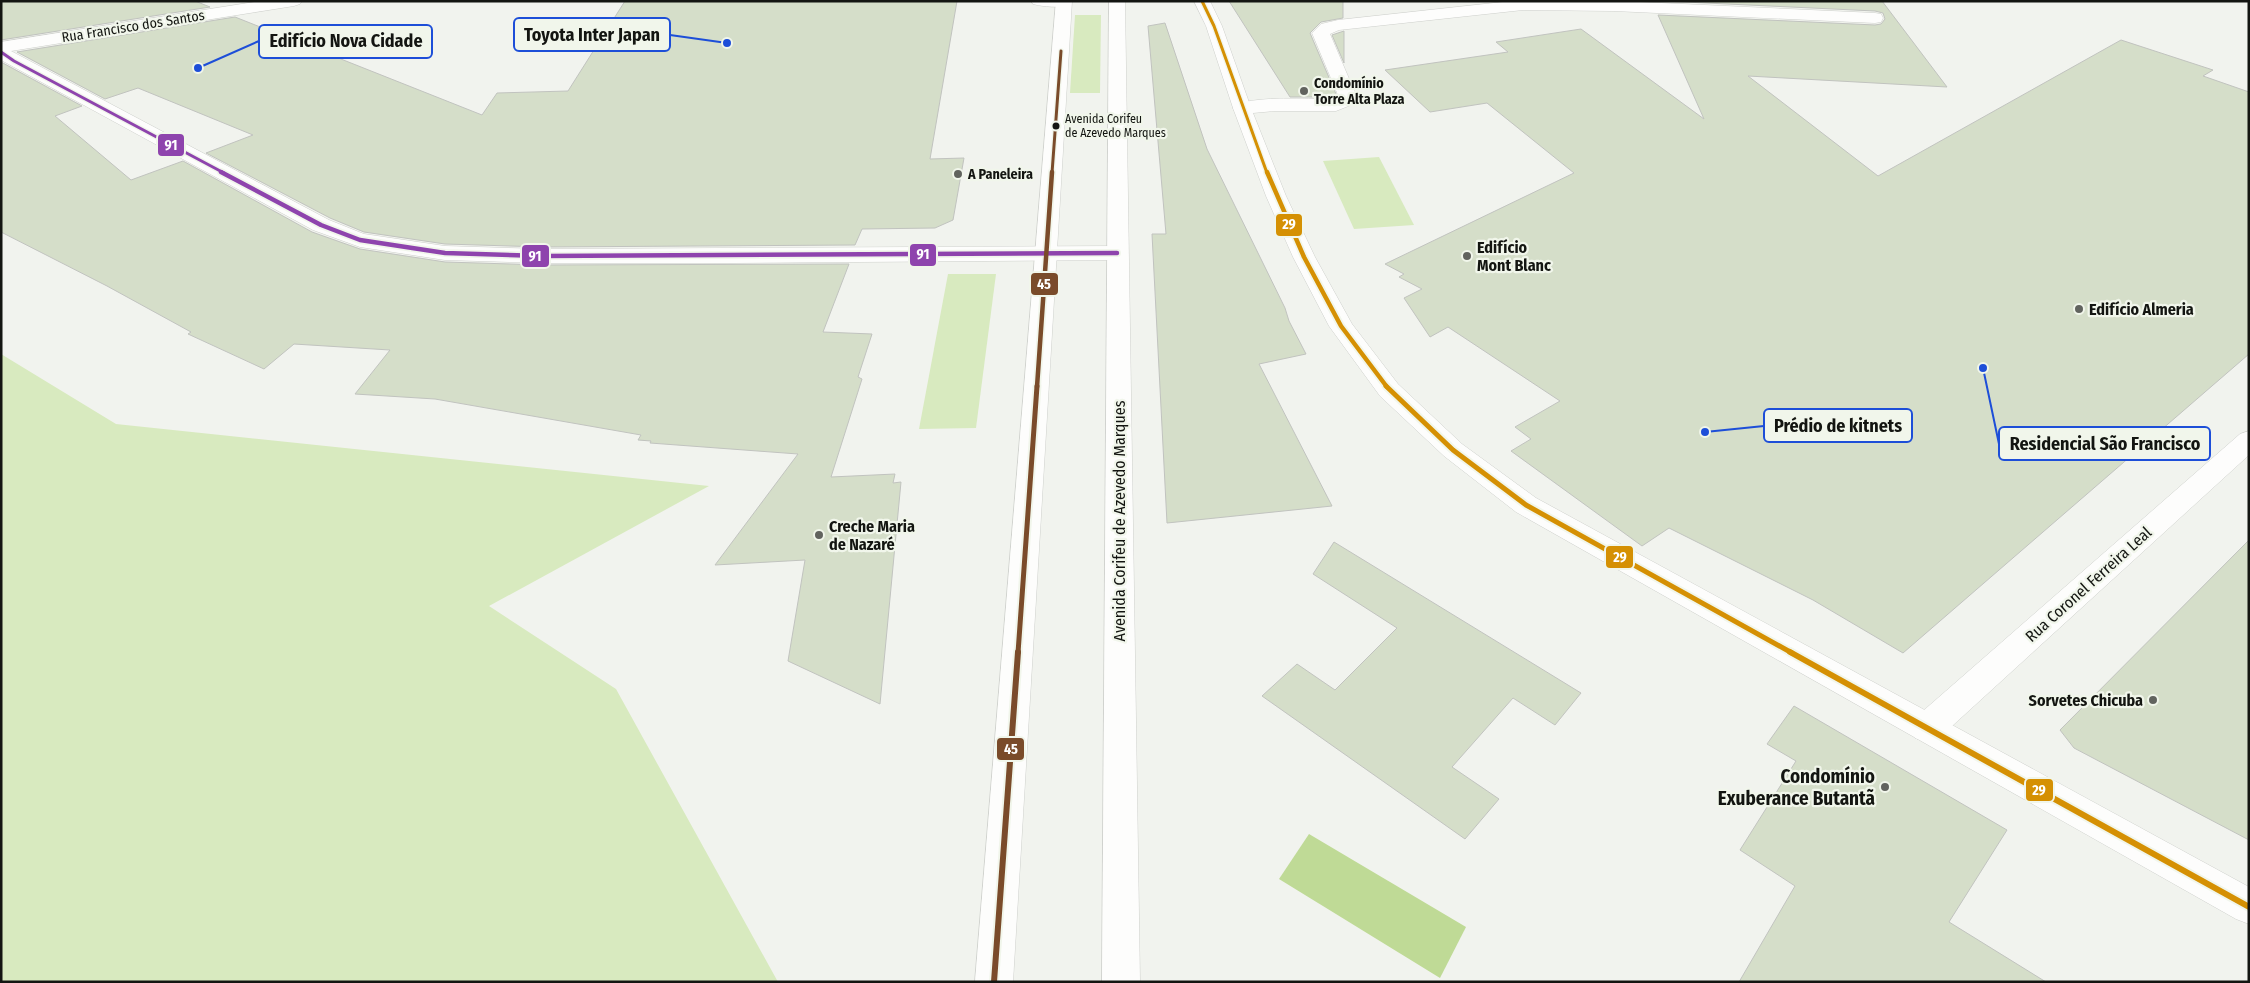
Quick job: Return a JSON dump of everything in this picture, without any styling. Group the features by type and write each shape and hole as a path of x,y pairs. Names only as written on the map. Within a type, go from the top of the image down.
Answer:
{"main road":[{"name":"Rua Francisco dos Santos","path":"1,47 294,1"},
{"path":"994,982 1064,2 1039,1"},
{"name":"Avenida Corifeu de Azevedo Marques","path":"1117,1 1121,982"},
{"path":"1202,1 1214,26 1242,108 1276,196 1304,257 1341,326 1389,390 1452,450 1526,505 2249,907"},
{"path":"1242,108 1275,105 1336,106 1344,101 1347,95 1321,34 1327,28 1338,25 1523,5 1614,6 1875,18"},
{"path":"1,52 14,61 321,224 360,240 445,253 543,256 1118,252"},
{"name":"Rua Coronel Ferreira Leal","path":"1927,728 2249,440"}],"shaded area":[{"path":"1075,15 1101,15 1100,93 1070,93"},
{"path":"1379,157 1414,225 1354,229 1323,161"},
{"path":"948,274 996,274 976,428 919,429"},
{"path":"1,354 116,424 709,486 489,606 616,689 778,982 1,982"},
{"path":"1309,834 1466,927 1440,978 1279,879"}],"building":[{"path":"1,1 195,1 210,7 1,40"},
{"path":"625,1 957,1 930,159 964,158 953,220 935,228 862,229 855,245 543,247 445,244 364,232 330,218 206,153 253,135 138,88 105,99 17,52 235,17 482,115 497,93 568,91"},
{"path":"1229,1 1343,1 1343,18 1321,22 1310,33 1336,94 1332,97 1290,97"},
{"path":"1664,1 1882,1 1947,87 1748,76 1878,176 2121,40 2213,70 2203,76 2249,92 2249,354 1903,653 1813,600 1669,528 1642,546 1511,451 1531,439 1515,427 1560,401 1448,327 1430,337 1404,298 1422,289 1399,277 1404,274 1385,264 1574,173 1487,103 1430,112 1385,70 1508,52 1496,42 1581,29 1704,119 1658,15 1875,25 1881,24 1885,19 1883,13 1875,11"},
{"path":"1165,23 1207,149 1306,354 1259,364 1332,506 1167,523 1152,234 1166,234 1148,26"},
{"path":"1344,31 1344,63 1332,35"},
{"path":"1,62 82,106 55,116 131,180 183,161 312,232 360,249 445,262 543,265 849,264 823,332 872,334 858,377 862,379 831,477 895,474 893,483 901,482 880,704 788,661 805,560 715,565 798,454 650,443 651,441 638,440 641,435 435,399 355,394 390,350 294,344 264,369 188,334 191,332 107,286 1,232"},
{"path":"2249,540 2249,840 2074,748 2060,730"},
{"path":"1334,542 1581,693 1555,725 1513,698 1452,767 1499,799 1465,839 1262,696 1297,664 1335,690 1397,628 1313,574"},
{"path":"1794,706 2007,830 1949,922 2046,982 1739,982 1795,886 1740,850 1796,761 1767,744"}],"transit line":[{"name":"29","path":"1202,1 1214,26 1242,108 1276,196 1304,257 1341,326 1389,390 1453,450 1526,505 2249,907"},
{"name":"45","path":"994,982 1061,51"},
{"name":"91","path":"1,52 14,61 321,225 360,240 445,253 543,256 1117,253"}],"place":[{"name":"Toyota Inter Japan","path":"727,43"},
{"name":"Edifício Nova Cidade","path":"198,68"},
{"name":"Condomínio Torre Alta Plaza","path":"1304,91"},
{"name":"Avenida Corifeu de Azevedo Marques","path":"1056,126"},
{"name":"A Paneleira","path":"958,174"},
{"name":"Edifício Mont Blanc","path":"1467,256"},
{"name":"Edifício Almeria","path":"2079,309"},
{"name":"Residencial São Francisco","path":"1983,368"},
{"name":"Prédio de kitnets","path":"1705,432"},
{"name":"Creche Maria de Nazaré","path":"819,535"},
{"name":"Sorvetes Chicuba","path":"2153,700"},
{"name":"Condomínio Exuberance Butantã","path":"1885,787"}]}
